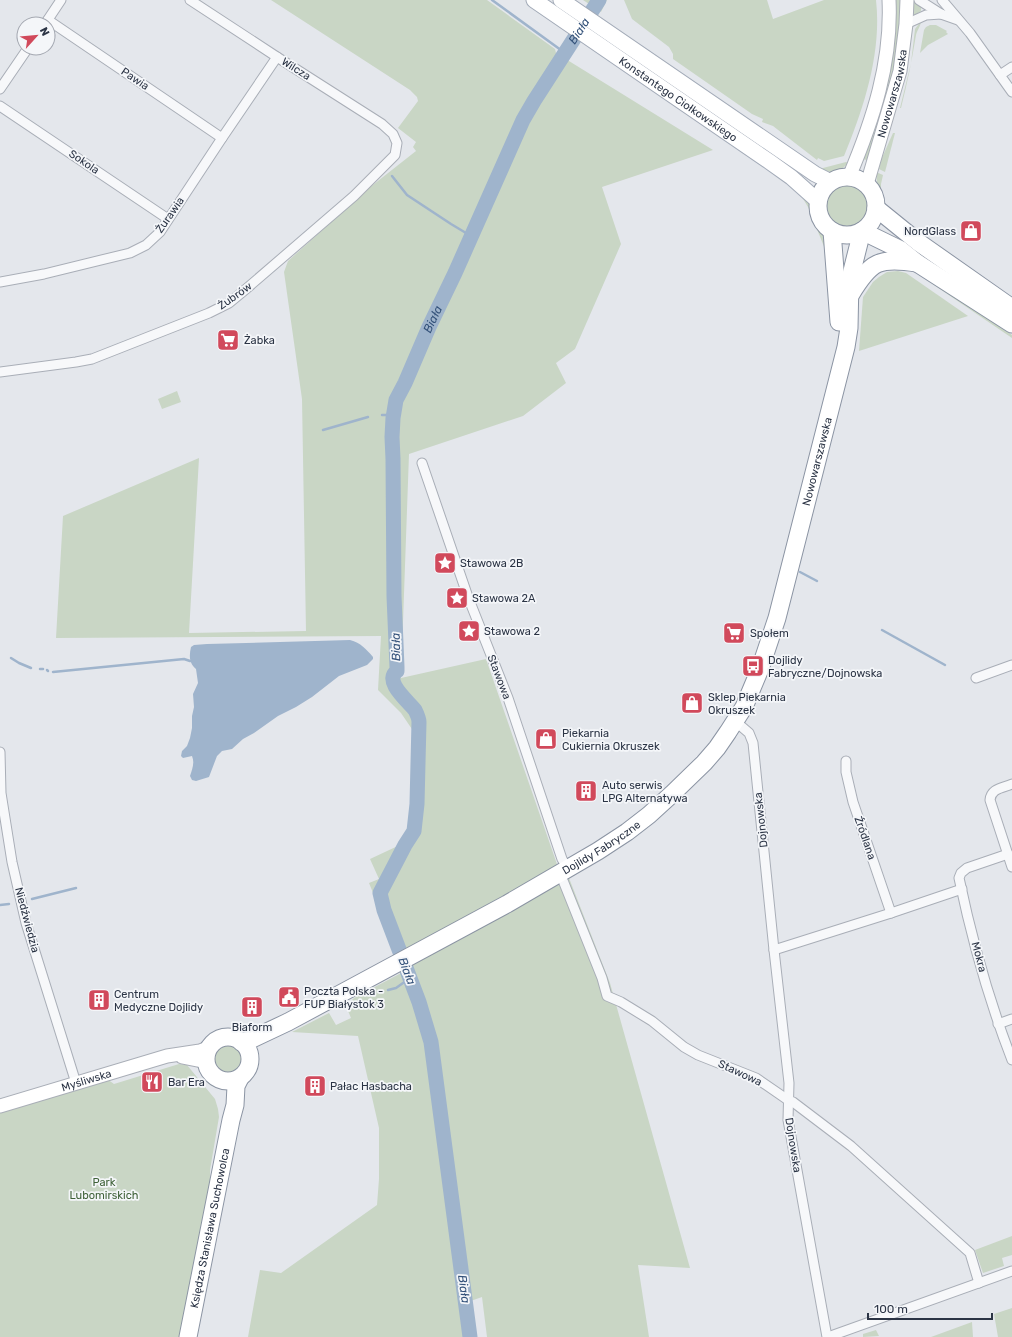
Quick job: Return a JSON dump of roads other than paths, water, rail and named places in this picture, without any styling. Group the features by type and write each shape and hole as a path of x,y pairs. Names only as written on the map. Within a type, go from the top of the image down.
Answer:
{"highway":[{"path":"849,177 856,178 867,184 874,195 876,208 872,222 862,231 847,235 832,231 823,221 818,209 823,191 831,182 836,179 849,177"},
{"path":"876,208 918,242 1012,308"},
{"name":"Nowowarszawska","path":"832,231 842,364"},
{"path":"862,231 901,250 917,263 1012,324"},
{"name":"Nowowarszawska","path":"793,558 846,346 849,328 850,279 862,231"},
{"path":"850,297 864,274 875,265 889,260 917,263"},
{"name":"Dojlidy Fabryczne","path":"245,1049 255,1049 288,1022 501,907 564,871 619,838 656,809 711,755 723,741 744,706 765,658 793,558"},
{"path":"222,1038 234,1039 245,1049 248,1068 240,1078 231,1081 223,1080 214,1076 207,1065 210,1047 222,1038"},
{"name":"Księdza Stanisława Suchowolca","path":"188,1337 235,1105 236,1086 240,1078"},
{"name":"Księdza Stanisława Suchowolca","path":"223,1080 231,1120"}],"main road":[{"name":"Konstantego Ciołkowskiego","path":"534,0 770,162 791,177 819,202"},
{"name":"Konstantego Ciołkowskiego","path":"561,0 816,174 831,182"},
{"name":"Nowowarszawska","path":"849,177 869,126 883,78 889,34 889,0"},
{"name":"Nowowarszawska","path":"867,184 900,71 906,24 907,0"},
{"name":"Myśliwska","path":"0,1106 172,1055 203,1050 210,1047"},
{"name":"Myśliwska","path":"172,1055 202,1061 207,1065"}],"street":[{"path":"50,16 61,0"},
{"name":"Wilcza","path":"190,0 382,124 393,134 397,143"},
{"path":"919,0 941,14 958,20"},
{"path":"942,0 970,34 1012,92"},
{"path":"906,24 926,15 941,14"},
{"name":"Pawia","path":"56,29 222,138"},
{"path":"0,89 23,56"},
{"name":"Żurawia","path":"0,282 44,274 130,253 146,245 160,232 277,57"},
{"path":"1000,75 1012,67"},
{"name":"Sokola","path":"0,106 168,219"},
{"name":"Żubrów","path":"0,372 92,359 202,316 229,303 354,196 395,155 397,143"},
{"name":"Stawowa","path":"422,463 466,592 508,698 562,860 564,871 608,996 621,1002 652,1021 684,1047 756,1078 793,1102 851,1146 970,1253 979,1283"},
{"path":"976,678 1012,665"},
{"name":"Dojnowska","path":"735,721 749,733 753,743 789,1083 788,1120 827,1337"},
{"name":"Niedźwiedzia","path":"0,752 1,793 12,862 26,923 76,1083"},
{"name":"Źródlana","path":"846,761 846,772 852,802 891,913"},
{"path":"1012,784 994,791 990,796 1012,867"},
{"name":"Mokra","path":"1008,854 967,868 961,873 959,878 980,963 998,1024 1012,1060"},
{"path":"774,950 962,889"},
{"path":"998,1024 1012,1019"},
{"path":"827,1337 1012,1271"}],"water":[{"path":"350,640 366,649 373,657 367,665 339,676 312,697 278,716 243,739 232,749 222,751 217,756 209,777 196,781 192,780 190,776 193,764 192,756 183,758 181,756 182,751 187,746 190,738 194,707 193,694 198,683 196,669 190,659 191,647 194,645 207,644"}],"waterway":[{"path":"492,0 565,53"},
{"name":"Biała","path":"470,1337 431,1042 419,1002 384,910 380,893 414,831 417,804 419,719 415,710 398,691 393,680 393,675 397,671 394,596 393,418 396,400 455,273 523,120 599,0"},
{"path":"392,176 407,195 471,236"},
{"path":"382,415 393,415"},
{"path":"323,430 368,417"},
{"path":"800,572 817,581"},
{"path":"882,630 945,665"},
{"path":"11,658 31,668"},
{"path":"53,672 184,659 190,661"},
{"path":"32,899 76,888"},
{"path":"0,905 9,904"},
{"path":"388,990 396,988 410,978"}],"place":[{"name":"NordGlass","path":"971,231"},
{"name":"Żabka","path":"228,340"},
{"name":"Stawowa 2B","path":"445,563"},
{"name":"Stawowa 2A","path":"457,598"},
{"name":"Stawowa 2","path":"469,631"},
{"name":"Społem","path":"734,633"},
{"name":"Dojlidy Fabryczne/Dojnowska","path":"753,666"},
{"name":"Sklep Piekarnia Okruszek","path":"692,703"},
{"name":"Piekarnia Cukiernia Okruszek","path":"546,739"},
{"name":"Auto serwis LPG Alternatywa","path":"586,791"},
{"name":"Poczta Polska - FUP Białystok 3","path":"289,997"},
{"name":"Centrum Medyczne Dojlidy","path":"99,1000"},
{"name":"Biaform","path":"252,1007"},
{"name":"Bar Era","path":"152,1082"},
{"name":"Pałac Hasbacha","path":"315,1086"}],"park label":[{"name":"Park Lubomirskich","path":"104,1188"}]}
